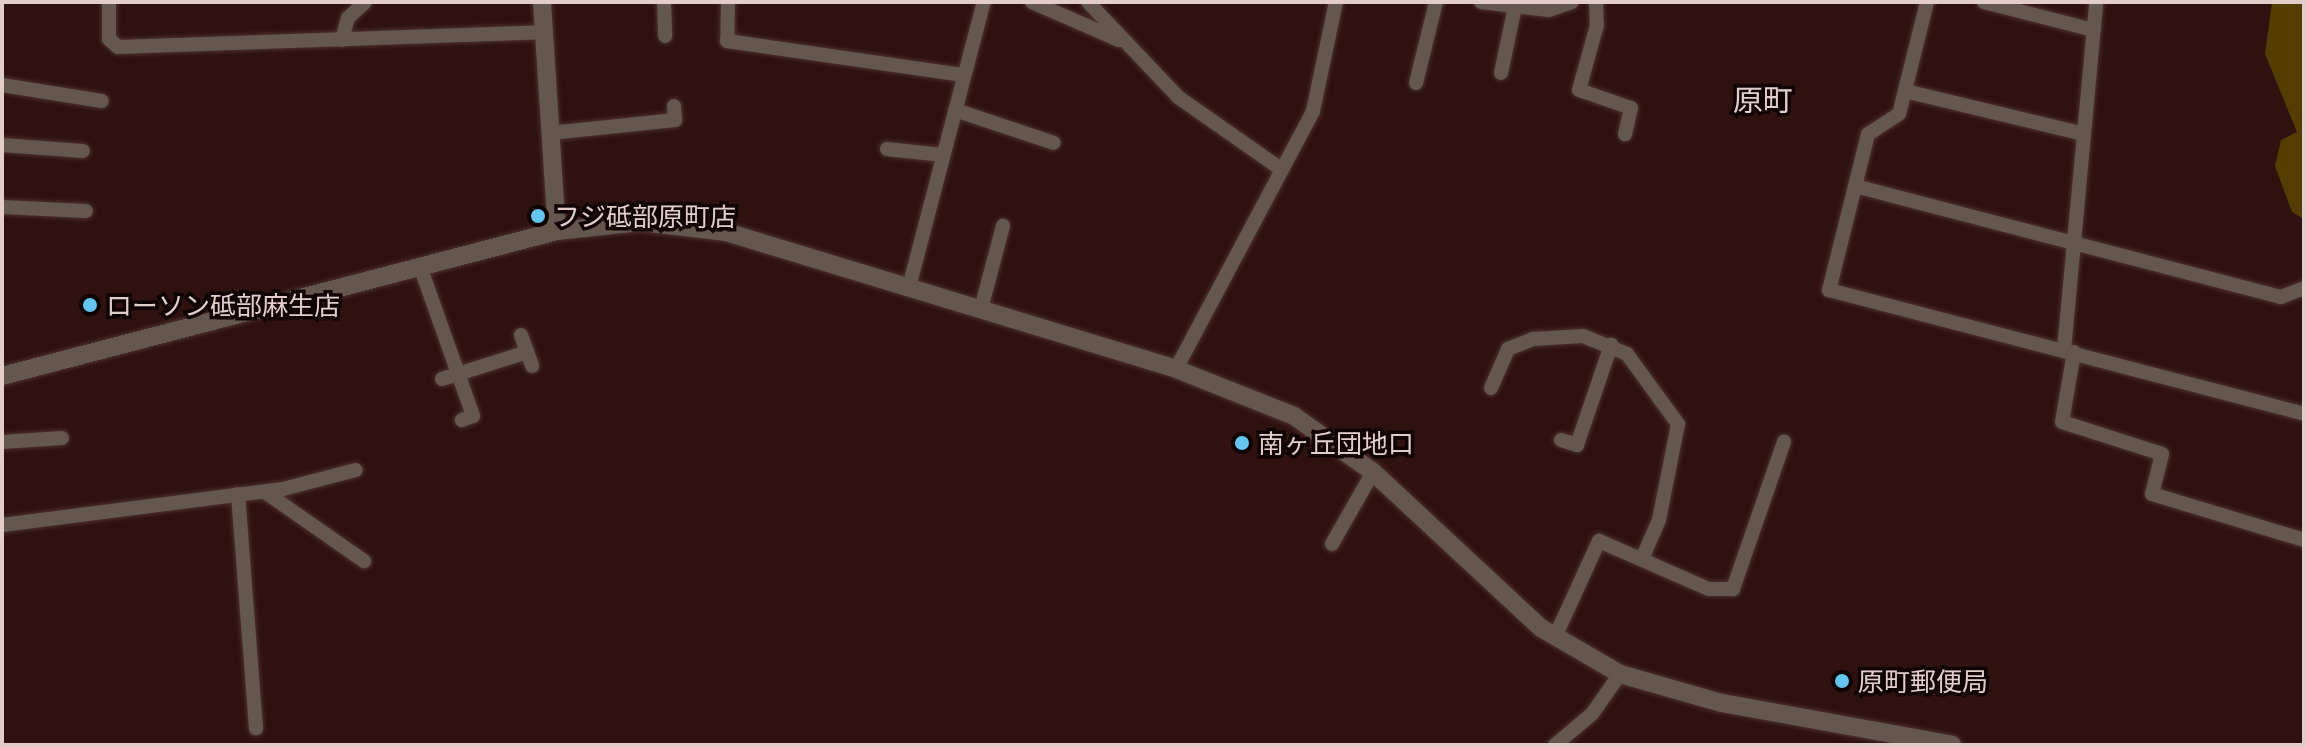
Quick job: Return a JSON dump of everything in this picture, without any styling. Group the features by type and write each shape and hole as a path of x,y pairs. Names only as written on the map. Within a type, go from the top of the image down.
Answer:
{"street":[{"path":"109,2 109,39 118,47 543,32"},
{"path":"342,40 348,18 365,2"},
{"path":"542,2 557,231"},
{"path":"664,2 665,36"},
{"path":"728,2 727,41 964,75"},
{"path":"909,287 984,2"},
{"path":"1032,2 1127,43"},
{"path":"1088,2 1202,117 1281,169"},
{"path":"1176,369 1313,111 1336,2"},
{"path":"1416,83 1436,2"},
{"path":"1481,2 1515,5 1572,2"},
{"path":"1596,2 1597,25 1579,90 1631,108 1625,134"},
{"path":"1927,2 1899,114 1868,134 1829,290 2304,414"},
{"path":"1984,2 2093,30"},
{"path":"2096,2 2074,244 2062,422 2162,454 2152,494 2304,540"},
{"path":"1501,73 1515,5"},
{"path":"2,85 102,101"},
{"path":"1905,91 2084,134"},
{"path":"550,133 675,120 674,106"},
{"path":"955,110 1054,143"},
{"path":"2,145 83,151"},
{"path":"887,149 943,155"},
{"path":"1855,186 2281,297 2304,288"},
{"path":"2,207 86,211"},
{"path":"2,376 557,231 685,225 909,287 1176,369 1294,416 1373,472 1555,637 1620,674 1722,703 1905,741 1952,745"},
{"path":"981,309 1003,226"},
{"path":"420,266 449,377 473,416 462,420"},
{"path":"449,377 529,359 521,335"},
{"path":"1491,388 1508,349 1519,342 1567,335 1611,345 1627,354 1678,424 1659,520 1642,559"},
{"path":"1561,440 1577,445 1611,345"},
{"path":"2,442 62,438"},
{"path":"1555,637 1599,541 1709,589 1733,589 1784,442"},
{"path":"2,525 265,492 356,470"},
{"path":"1332,544 1373,472"},
{"path":"265,492 364,561"},
{"path":"238,494 256,728"},
{"path":"1555,745 1592,714 1620,674"}],"shaded area":[{"path":"2272,2 2304,2 2304,219 2292,212 2275,166 2281,140 2297,132 2265,54"}],"place":[{"name":"フジ砥部原町店","path":"538,216"},
{"name":"ローソン砥部麻生店","path":"90,305"},
{"name":"南ヶ丘団地口","path":"1242,443"},
{"name":"原町郵便局","path":"1842,681"}],"district":[{"name":"原町","path":"1763,99"}]}
